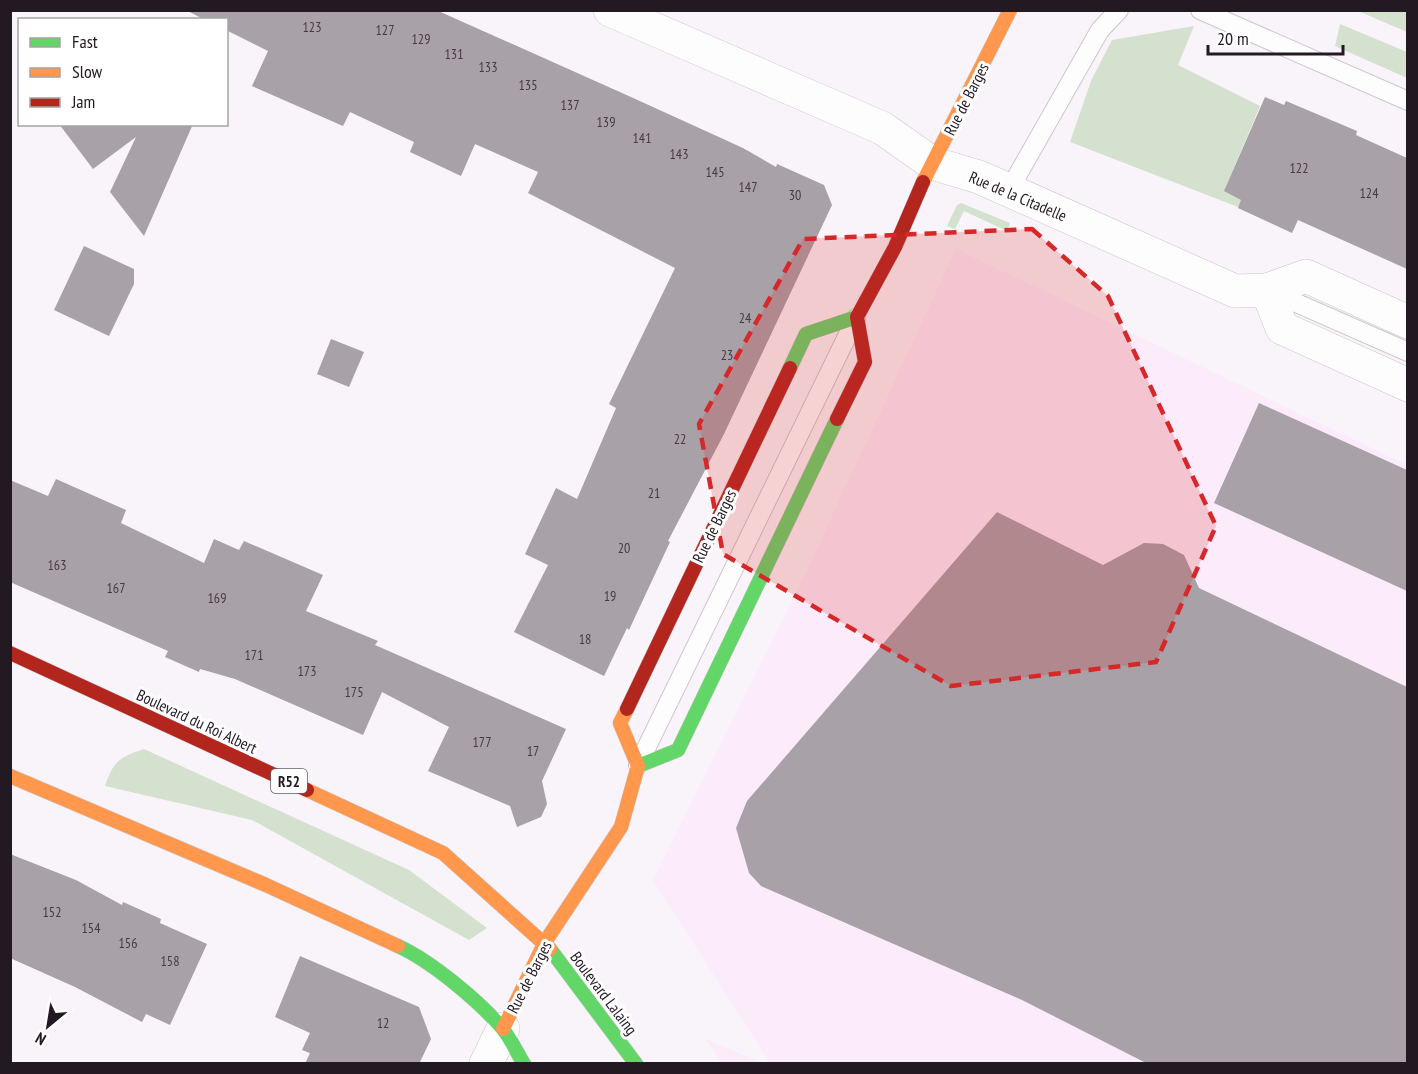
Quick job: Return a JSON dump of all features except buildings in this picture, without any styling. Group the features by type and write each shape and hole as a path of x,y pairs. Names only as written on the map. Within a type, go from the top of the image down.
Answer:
{"street":[{"name":"Rue de la Citadelle","path":"610,10 882,128 932,163 979,177 1235,291 1267,290 1306,276 1407,322"},
{"name":"Rue de Barges","path":"486,1064 545,942 621,827 638,766 620,723 806,334 856,316 895,247 932,163 973,88 1010,10"},
{"path":"1267,290 1282,328 1407,385"},
{"path":"638,766 678,750 683,740 865,362 856,316"},
{"name":"Boulevard du Roi Albert","path":"10,654 443,853 545,942"},
{"path":"10,776 266,885 412,952 451,981 503,1029 524,1064"},
{"name":"Boulevard Lalaing","path":"545,942 636,1064"}],"lane":[{"path":"1009,190 1100,30 1119,10"},
{"path":"1200,10 1407,101"},
{"name":"Rue de la Citadelle","path":"1267,290 1407,352"},
{"name":"Rue de Barges","path":"638,766 838,349 856,316"}],"highlighted area":[{"path":"1032,229 1108,296 1216,526 1156,662 951,686 723,554 699,424 803,239"}],"shaded area":[{"path":"956,249 1407,465 1407,1063 770,1063 653,880 801,583"},
{"path":"706,1039 762,1063 722,1063"}],"green space":[{"path":"1358,11 1407,11 1407,32"},
{"path":"1340,24 1407,52 1407,78 1335,46"},
{"path":"1194,26 1178,65 1260,106 1225,189 1243,199 1238,207 1070,142 1091,81 1112,40"},
{"path":"961,203 1010,223 1007,231 964,211 955,229 947,226 957,205"},
{"path":"144,749 409,870 487,928 469,940 252,820 105,786 111,771 118,762"}],"traffic: fast":[{"path":"790,368 806,334 857,317"},
{"path":"638,766 678,750 837,419"},
{"path":"398,946 439,971 481,1006 505,1032 524,1064"},
{"path":"550,949 636,1064"}],"traffic: slow":[{"path":"923,182 1010,10"},
{"path":"503,1029 545,942 621,827 638,766 620,723 627,709"},
{"path":"10,776 266,885 398,946"},
{"path":"307,790 443,853 550,949"}],"traffic: jam":[{"path":"837,419 865,362 857,317 895,247 923,182"},
{"path":"627,709 790,368"},
{"path":"10,653 307,790"}]}
